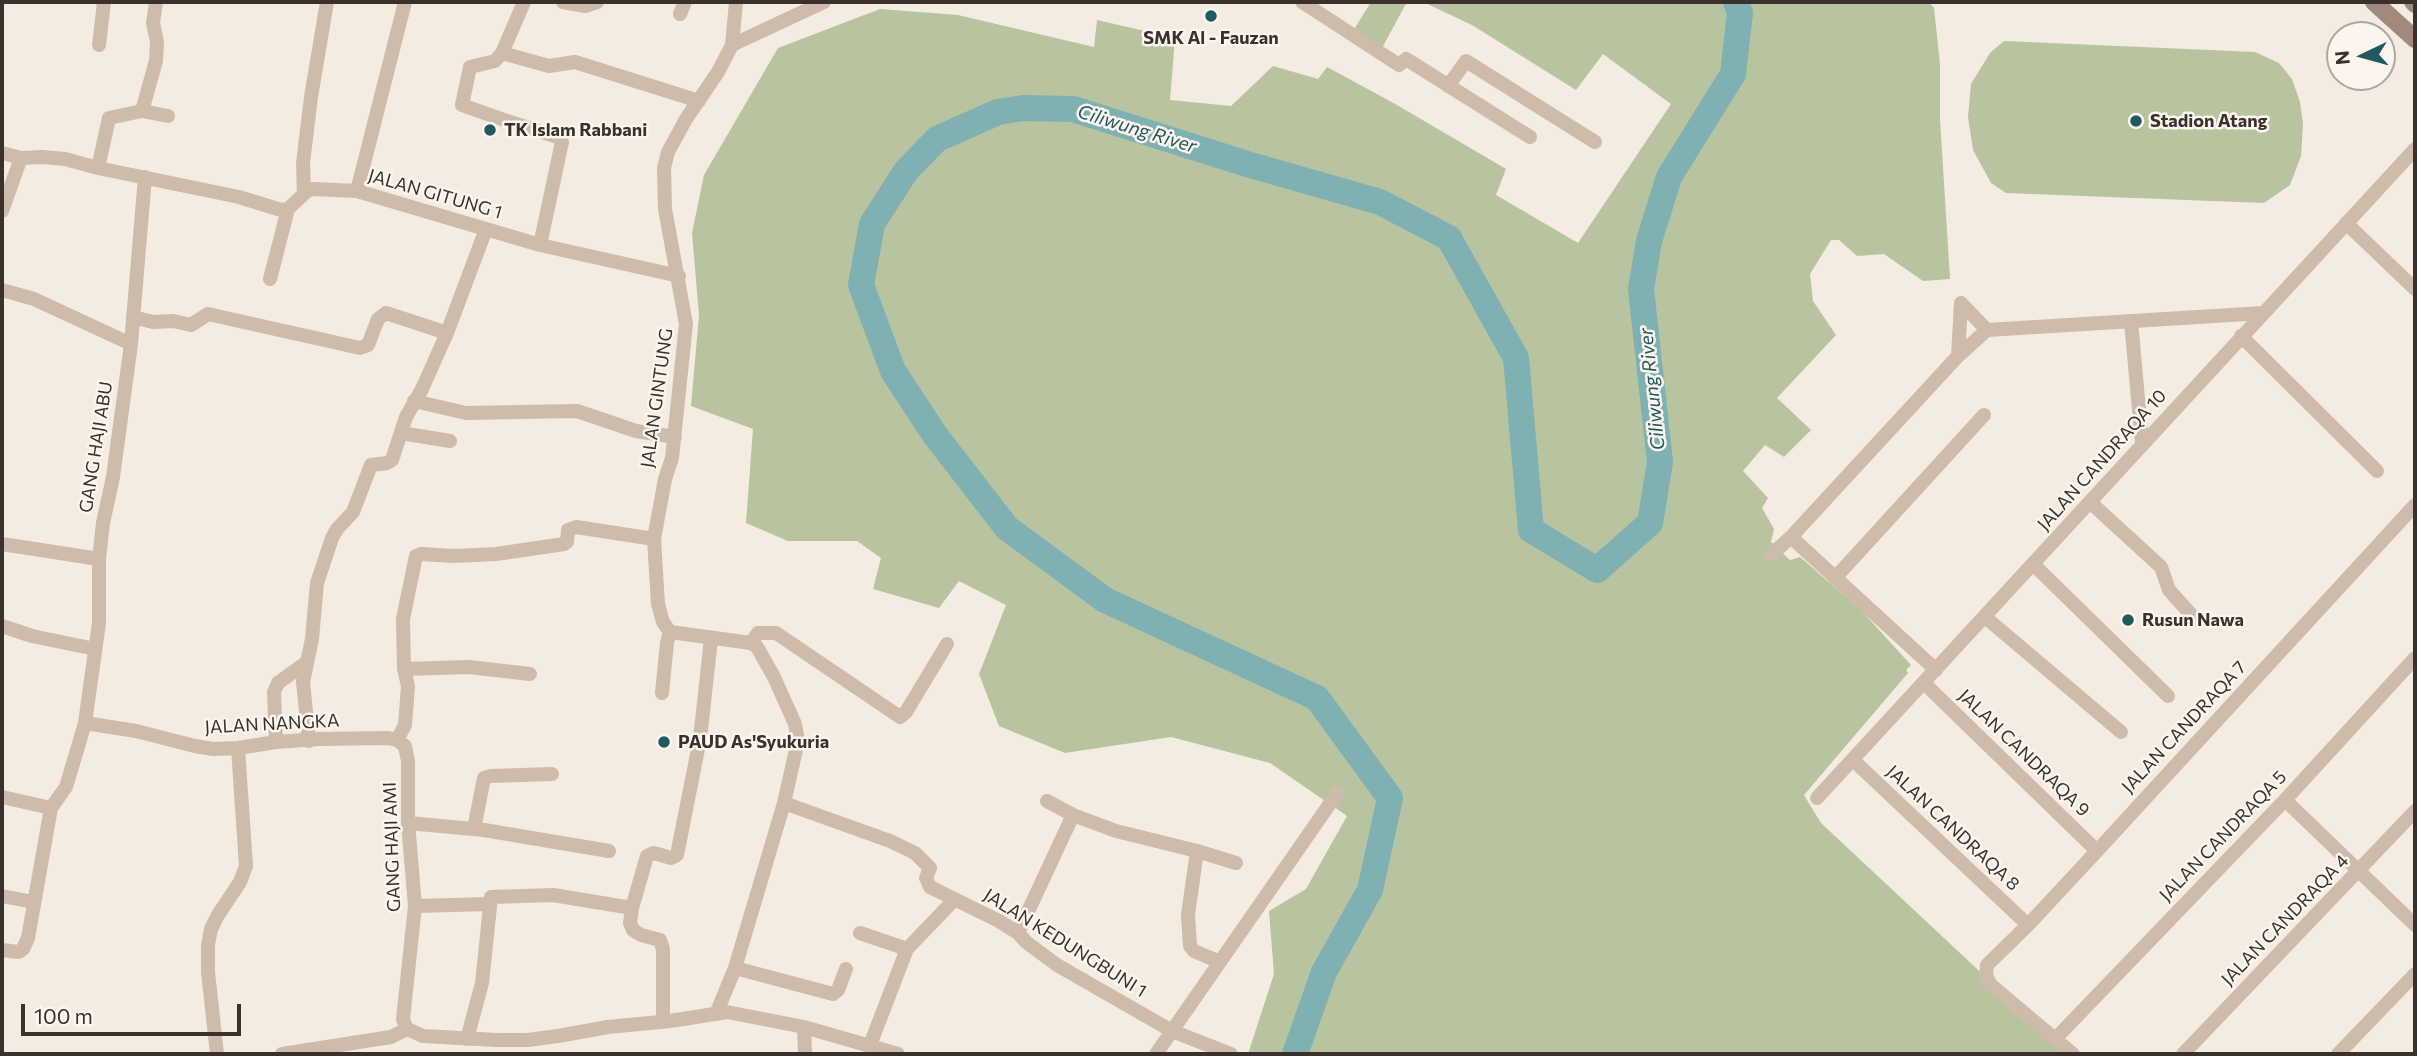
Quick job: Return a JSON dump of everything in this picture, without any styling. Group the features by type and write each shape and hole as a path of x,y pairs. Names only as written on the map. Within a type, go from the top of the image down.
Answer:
{"main road":[{"path":"2374,2 2415,39"}],"street":[{"path":"99,45 104,2"},
{"path":"142,111 156,61 153,23 156,2"},
{"path":"270,279 288,209 304,194 303,163 310,97 327,2"},
{"path":"357,191 405,2"},
{"path":"524,2 502,52 495,61 470,66 463,105 558,136 562,142 540,245"},
{"path":"563,2 585,6 597,2"},
{"name":"JALAN GINTUNG","path":"670,632 663,622 658,604 654,539 675,437 687,324 665,209 664,168 668,152 732,45 732,2"},
{"path":"732,45 824,2"},
{"path":"1303,2 1399,65 1406,60 1530,137"},
{"path":"502,52 549,65 575,62 699,101"},
{"path":"1448,86 1466,61 1595,142"},
{"path":"98,168 109,118 142,111 168,116"},
{"name":"JALAN CANDRAQA 10","path":"1817,798 2415,149"},
{"path":"2,153 21,158 65,159 239,197 281,210 288,209"},
{"path":"2,211 21,158"},
{"name":"GANG HAJI ABU","path":"85,723 100,596 99,559 103,523 113,477 131,344 145,177"},
{"name":"JALAN GITUNG 1","path":"304,194 313,190 357,191 540,245 679,276"},
{"path":"2346,223 2415,289"},
{"path":"309,741 303,682 316,610 317,583 331,538 353,512 371,465 392,460 414,401 447,333 486,229"},
{"path":"2,290 34,299 131,344"},
{"path":"1958,356 1961,303 1987,330"},
{"path":"133,317 191,325 208,313 360,348 368,345 378,319 386,313 447,333"},
{"path":"1771,555 1791,537 1958,356 1987,330 2263,313"},
{"path":"2131,321 2142,443"},
{"path":"2241,336 2377,471"},
{"path":"414,401 466,413 577,411 636,431 675,437"},
{"path":"1835,578 1984,415"},
{"path":"401,433 450,441"},
{"path":"2090,502 2161,567 2169,590 2196,620"},
{"name":"JALAN CANDRAQA 7","path":"2056,1038 1991,985 1986,976 1987,965 2028,925 2415,505"},
{"path":"397,740 405,726 408,686 404,669 403,619 416,556 496,554 564,544 567,542 568,530 576,527 654,539"},
{"path":"1791,537 1936,670"},
{"path":"2,544 99,559"},
{"path":"2034,565 2168,696"},
{"path":"1985,617 2121,732"},
{"path":"2,625 32,636 95,649"},
{"path":"662,693 670,632 751,643 757,647 774,677 795,724 798,741 795,765 735,968 716,1014"},
{"path":"751,643 758,633 776,633 898,717 906,712 947,644"},
{"path":"663,1022 663,949 660,940 641,935 633,930 630,923 647,856 654,853 668,857 677,855 700,739 711,639"},
{"name":"JALAN CANDRAQA 5","path":"2056,1038 2285,800 2415,658"},
{"path":"276,742 274,692 278,683 307,662"},
{"path":"404,669 469,667 530,674"},
{"name":"JALAN CANDRAQA 9","path":"1924,684 2097,850"},
{"path":"2,950 17,953 23,949 28,938 51,808 66,787 85,723"},
{"name":"JALAN NANGKA","path":"85,723 136,731 195,747 238,748 276,742 388,738 397,740"},
{"name":"GANG HAJI AMI","path":"397,740 405,746 408,761 408,823 415,906 402,1018 407,1029"},
{"path":"217,1054 208,972 208,945 211,929 240,882 246,866 238,748"},
{"name":"JALAN CANDRAQA 8","path":"1853,760 2028,925"},
{"path":"474,829 484,778 552,774"},
{"path":"1156,1054 1338,792"},
{"path":"2,797 51,808"},
{"path":"2285,800 2415,925"},
{"path":"1047,802 1116,831 1236,863"},
{"name":"JALAN KEDUNGBUNI 1","path":"784,803 890,841 915,853 930,868 926,878 930,887 999,921 1018,933 1056,965 1172,1031 1231,1054"},
{"name":"JALAN CANDRAQA 4","path":"2183,1054 2415,811"},
{"path":"1018,933 1073,815"},
{"path":"408,823 474,829 609,851"},
{"path":"1197,851 1188,915 1190,946 1194,951 1220,962"},
{"path":"467,1039 482,983 491,897 553,895 632,908"},
{"path":"2,896 33,902"},
{"path":"870,1045 907,949 955,899"},
{"path":"415,906 490,904"},
{"path":"860,933 907,949"},
{"path":"735,968 832,993 838,990 846,969"},
{"path":"2338,1054 2415,974"},
{"path":"282,1054 391,1037 407,1029 423,1036 528,1040 727,1012 804,1027 898,1054"},
{"path":"804,1027 805,1054"},
{"path":"2056,1038 2073,1054"}],"green space":[{"path":"1371,2 1407,2 1382,48 1353,31"},
{"path":"1423,2 1929,2 1934,8 1940,64 1940,120 1950,279 1923,281 1884,254 1857,256 1839,240 1831,240 1810,274 1813,301 1836,335 1777,398 1811,430 1784,457 1765,445 1743,471 1768,498 1762,508 1774,529 1771,542 1790,560 1800,557 1859,608 1911,665 1906,670 1908,673 1804,795 1821,823 2068,1054 1248,1054 1274,974 1269,911 1306,889 1347,816 1270,763 1171,737 1065,753 999,726 979,674 1006,605 959,581 939,608 873,589 881,558 857,541 788,541 746,523 753,429 691,406 699,315 692,233 704,175 778,48 880,9 958,15 1094,47 1097,20 1175,38 1170,100 1231,106 1273,66 1318,79 1327,67 1506,169 1496,195 1578,243 1671,104 1603,54 1576,90 1472,25"},
{"name":"Stadion Atang","path":"2004,41 2255,52 2279,63 2292,79 2300,102 2303,124 2301,156 2290,185 2264,203 2006,193 1991,183 1973,150 1968,117 1971,84 1990,53"}],"waterway":[{"name":"Ciliwung River","path":"1295,1054 1324,972 1370,890 1390,798 1317,698 1105,600 1007,528 935,435 893,371 861,285 872,224 906,171 937,139 998,112 1023,108 1073,109 1247,164 1380,202 1449,238 1516,358 1531,530 1597,570 1650,523 1660,462 1641,289 1649,241 1669,177 1733,74 1740,13 1736,2"}],"place":[{"name":"SMK Al - Fauzan","path":"1211,16"},
{"name":"Stadion Atang","path":"2136,121"},
{"name":"TK Islam Rabbani","path":"490,130"},
{"name":"Rusun Nawa","path":"2128,620"},
{"name":"PAUD As'Syukuria","path":"664,742"}]}
